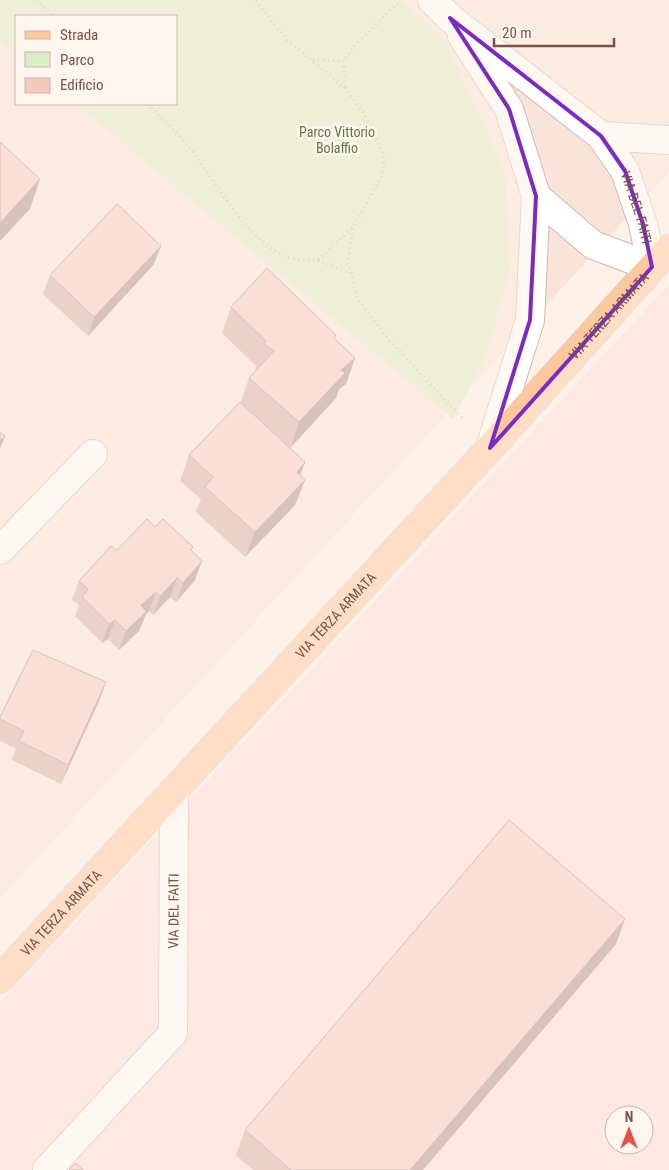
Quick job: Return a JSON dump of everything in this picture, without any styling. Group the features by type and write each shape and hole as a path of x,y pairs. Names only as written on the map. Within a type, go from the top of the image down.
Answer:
{"main road":[{"name":"VIA TERZA ARMATA","path":"0,979 490,448 660,258"}],"street":[{"name":"VIA DEL FAITI","path":"441,9 601,136 625,171 643,224 660,258"},
{"name":"VIA DEL FAITI","path":"441,9 509,108 536,196 530,320 490,448"},
{"path":"601,136 669,140"},
{"name":"VIA DEL FAITI","path":"536,196 593,245 660,258"},
{"path":"0,550 93,454"},
{"name":"VIA DEL FAITI","path":"47,1170 173,1033 174,791"}],"path":[{"path":"37,0 53,15"},
{"path":"255,0 287,40 345,88 362,112 384,155 383,174 353,227 318,260"},
{"path":"345,88 343,61 357,43 401,0"},
{"path":"312,60 343,61"},
{"path":"149,105 191,150 247,226 266,244 282,255 298,260 318,260 352,274"},
{"path":"353,227 348,260 357,299 371,319 490,448"}],"highlighted area":[{"path":"450,18 601,136 625,171 643,224 652,267 490,448 530,320 536,196 509,109"}],"shaded area":[{"path":"0,0 669,0 669,172 0,898"},
{"path":"669,285 669,1170 0,1170 0,1003"}],"green space":[{"name":"Parco Vittorio Bolaffio","path":"0,0 401,0 445,40 505,171 510,272 484,360 453,419 77,105 178,105 178,15 15,15 15,53 0,40"}],"building":[{"path":"0,142 40,179 0,223"},
{"path":"117,204 161,246 94,317 50,275"},
{"path":"267,268 336,335 334,338 355,358 341,370 345,373 299,422 249,378 274,351 264,344 266,341 231,307"},
{"path":"240,402 305,462 297,472 305,480 255,532 205,487 213,477 189,455"},
{"path":"0,432 5,436 0,441"},
{"path":"147,519 155,527 163,519 193,547 191,550 202,561 183,583 177,578 160,596 156,592 141,605 146,612 126,631 115,620 109,624 82,597 88,589 79,581 111,546 117,550"},
{"path":"33,650 106,682 68,765 19,741 24,731 0,719"},
{"path":"509,820 625,919 410,1170 291,1170 245,1130"},
{"path":"76,1163 83,1170 69,1170"}]}
